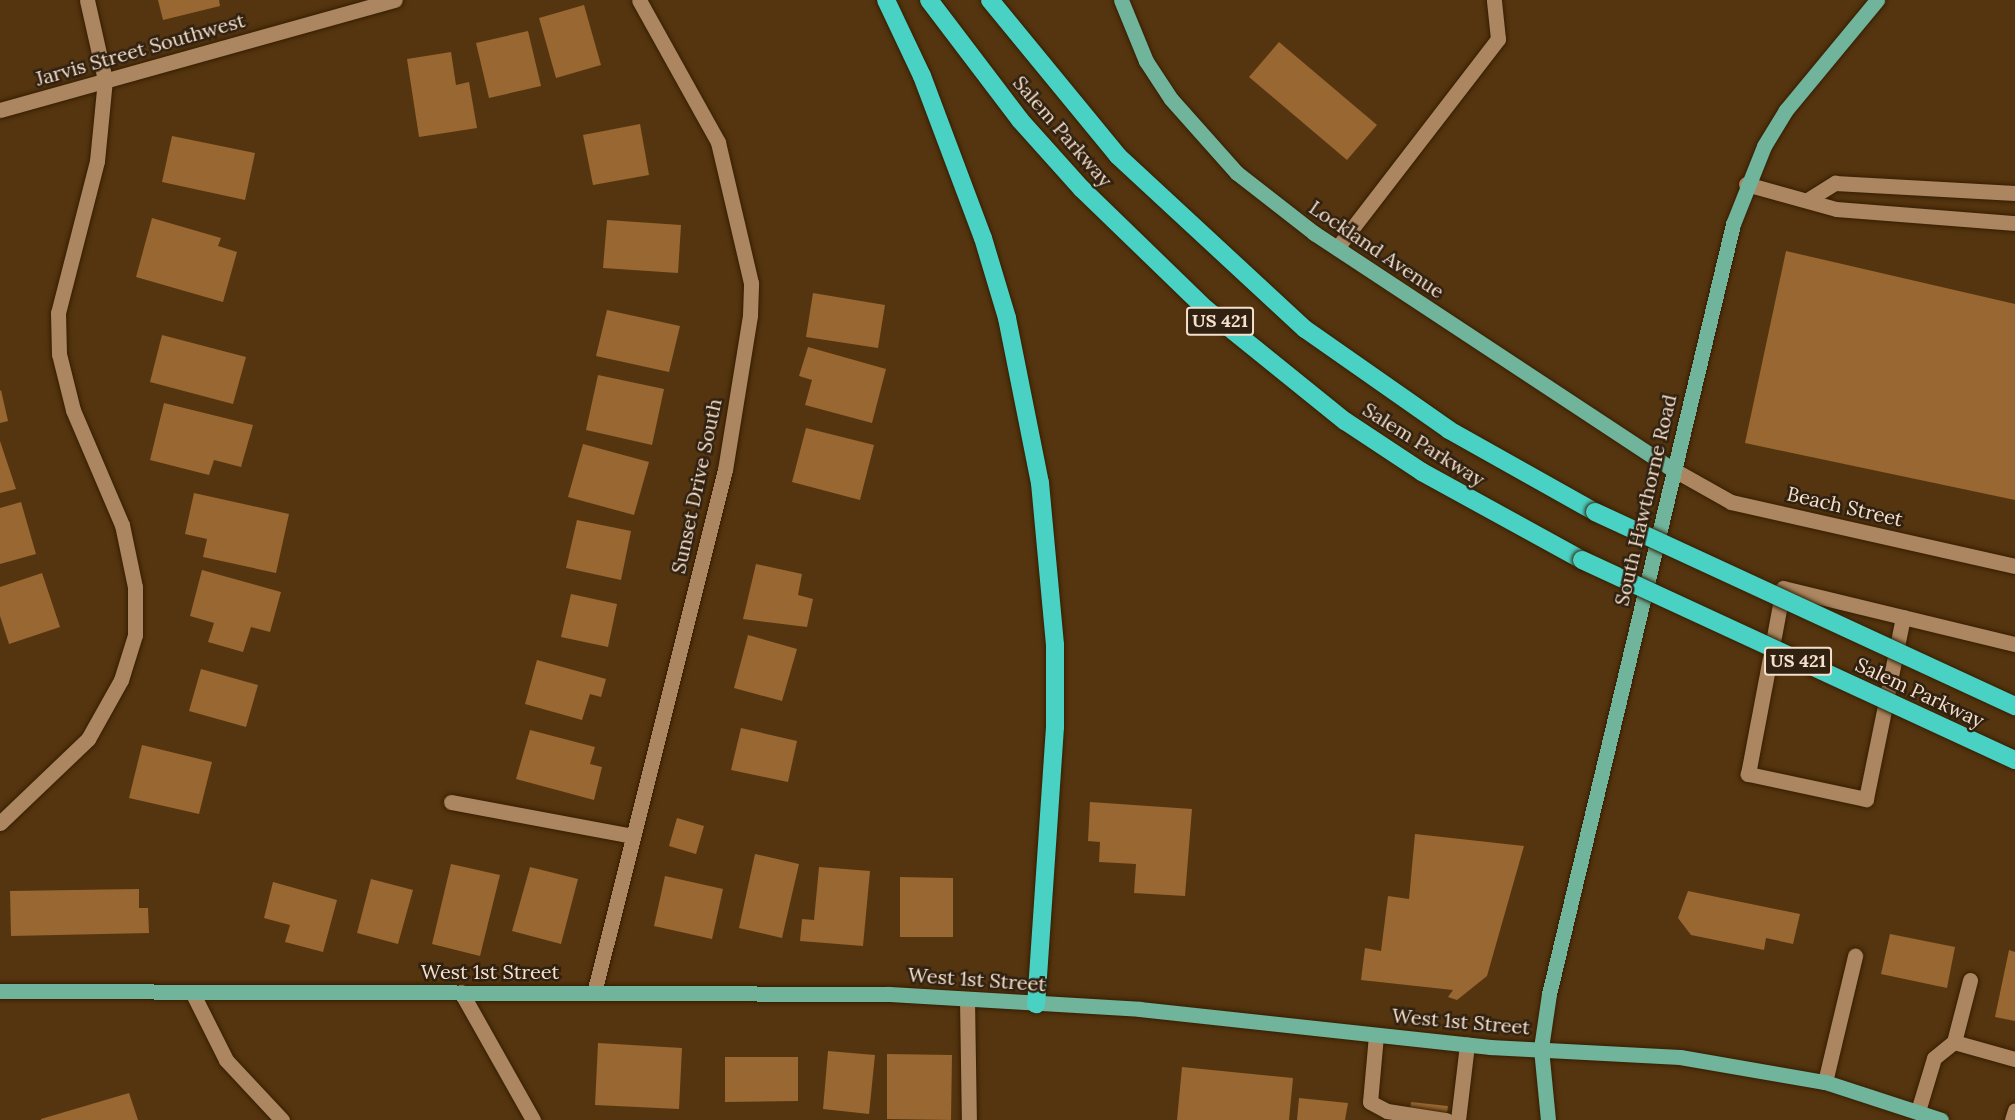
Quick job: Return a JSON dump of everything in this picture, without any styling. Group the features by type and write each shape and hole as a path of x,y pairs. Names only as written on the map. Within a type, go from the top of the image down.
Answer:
{"highway":[{"path":"886,0 927,86 983,238 1007,318 1040,483 1054,645 1054,727 1036,1004"},
{"name":"Salem Parkway","path":"929,0 1020,120 1082,189 1206,309 1364,434 1582,561 2015,760"},
{"name":"Salem Parkway","path":"990,0 1118,156 1305,329 1449,430 1595,512 2015,706"}],"main road":[{"name":"Lockland Avenue","path":"1122,0 1146,61 1204,139 1274,203 1337,248 1674,470"},
{"name":"South Hawthorne Road","path":"1548,1120 1541,1048 1549,993 1674,470 1746,184 1786,110 1877,0"},
{"name":"West 1st Street","path":"0,991 594,993 967,999 1140,1009 1467,1045 1680,1058 1825,1082 1941,1120"}],"street":[{"path":"0,823 88,739 121,680 135,635 135,586 122,525 74,410 59,354 58,313 97,161 105,80 87,0"},
{"name":"Jarvis Street Southwest","path":"0,110 395,0"},
{"name":"Sunset Drive South","path":"594,993 725,470 751,283 718,142 639,0"},
{"path":"1337,248 1498,39 1494,0"},
{"path":"1809,199 1835,183 2015,193"},
{"path":"1746,184 1809,199 1836,209 2015,223"},
{"name":"Beach Street","path":"1674,470 1731,502 2015,566"},
{"path":"1902,617 1866,799 1748,774 1783,588 2015,644"},
{"path":"451,802 633,836"},
{"path":"1825,1082 1855,956"},
{"path":"1918,1111 1934,1058 1954,1042 1970,980"},
{"path":"192,992 225,1060 282,1120"},
{"path":"461,992 533,1120"},
{"path":"967,999 969,1120"},
{"path":"1376,1035 1370,1102 1387,1111 1446,1120"},
{"path":"1954,1042 2015,1059"},
{"path":"1458,1120 1467,1045"},
{"path":"2012,1120 2015,1110"}],"building":[{"path":"158,0 219,0 220,6 163,20"},
{"path":"584,5 601,65 556,78 539,18"},
{"path":"528,31 541,86 489,98 476,43"},
{"path":"1279,42 1377,125 1347,160 1249,77"},
{"path":"451,52 456,85 469,82 477,128 419,137 407,59"},
{"path":"640,124 649,175 593,185 583,135"},
{"path":"172,136 255,153 245,200 162,182"},
{"path":"152,218 221,238 218,246 237,252 223,302 136,277"},
{"path":"607,220 681,225 678,273 603,268"},
{"path":"1786,251 2015,304 2015,500 1745,443"},
{"path":"813,293 885,305 878,348 806,337"},
{"path":"607,310 680,326 669,372 596,356"},
{"path":"162,335 246,357 233,404 150,382"},
{"path":"808,347 886,369 872,423 805,405 812,380 799,376"},
{"path":"598,375 664,389 652,445 586,430"},
{"path":"0,391 8,421 0,423"},
{"path":"164,403 253,425 241,467 214,460 209,475 150,460"},
{"path":"806,428 874,445 860,500 792,482"},
{"path":"0,441 16,489 0,493"},
{"path":"583,444 649,462 634,515 568,497"},
{"path":"194,493 289,514 276,573 203,557 207,539 185,534"},
{"path":"21,502 36,554 0,564 0,508"},
{"path":"577,520 631,531 621,580 566,568"},
{"path":"756,564 802,574 798,595 813,599 807,627 743,619"},
{"path":"202,570 281,592 270,632 251,627 243,652 208,642 214,623 190,616"},
{"path":"42,573 60,627 9,644 0,616 0,587"},
{"path":"571,594 617,604 608,647 561,637"},
{"path":"748,635 797,649 782,701 734,688"},
{"path":"537,660 606,679 601,697 590,694 582,720 525,704"},
{"path":"201,669 258,685 246,727 189,711"},
{"path":"741,728 797,741 788,782 731,770"},
{"path":"530,730 595,747 590,764 602,767 594,800 516,779"},
{"path":"142,745 212,762 199,814 129,798"},
{"path":"1090,802 1192,809 1185,896 1134,893 1136,864 1099,862 1100,842 1088,841"},
{"path":"677,818 704,826 696,854 669,846"},
{"path":"1415,834 1524,846 1487,976 1457,1000 1448,997 1453,990 1361,980 1365,948 1381,951 1388,896 1409,899"},
{"path":"755,854 799,864 782,938 739,928"},
{"path":"451,864 500,875 480,956 432,944"},
{"path":"530,867 578,879 561,944 512,931"},
{"path":"819,867 870,871 863,946 800,941 802,919 814,920"},
{"path":"665,876 723,889 712,939 654,926"},
{"path":"900,877 953,878 953,937 900,937"},
{"path":"371,879 413,890 398,944 357,933"},
{"path":"273,882 337,900 323,952 285,942 290,925 264,918"},
{"path":"139,889 139,908 148,908 149,933 11,936 10,891"},
{"path":"1688,891 1800,914 1793,944 1766,938 1764,950 1691,935 1678,918"},
{"path":"1890,934 1955,947 1947,988 1881,974"},
{"path":"2009,950 2015,952 2015,1021 1995,1017"},
{"path":"598,1043 682,1048 679,1109 595,1105"},
{"path":"828,1051 875,1055 869,1114 823,1109"},
{"path":"887,1054 952,1055 951,1120 887,1119"},
{"path":"725,1057 798,1057 798,1101 725,1102"},
{"path":"1182,1067 1293,1078 1289,1120 1177,1120"},
{"path":"129,1093 138,1120 41,1120 41,1119"},
{"path":"1299,1098 1348,1103 1345,1120 1297,1120"},
{"path":"1411,1102 1448,1106 1446,1120 1409,1120"}]}
